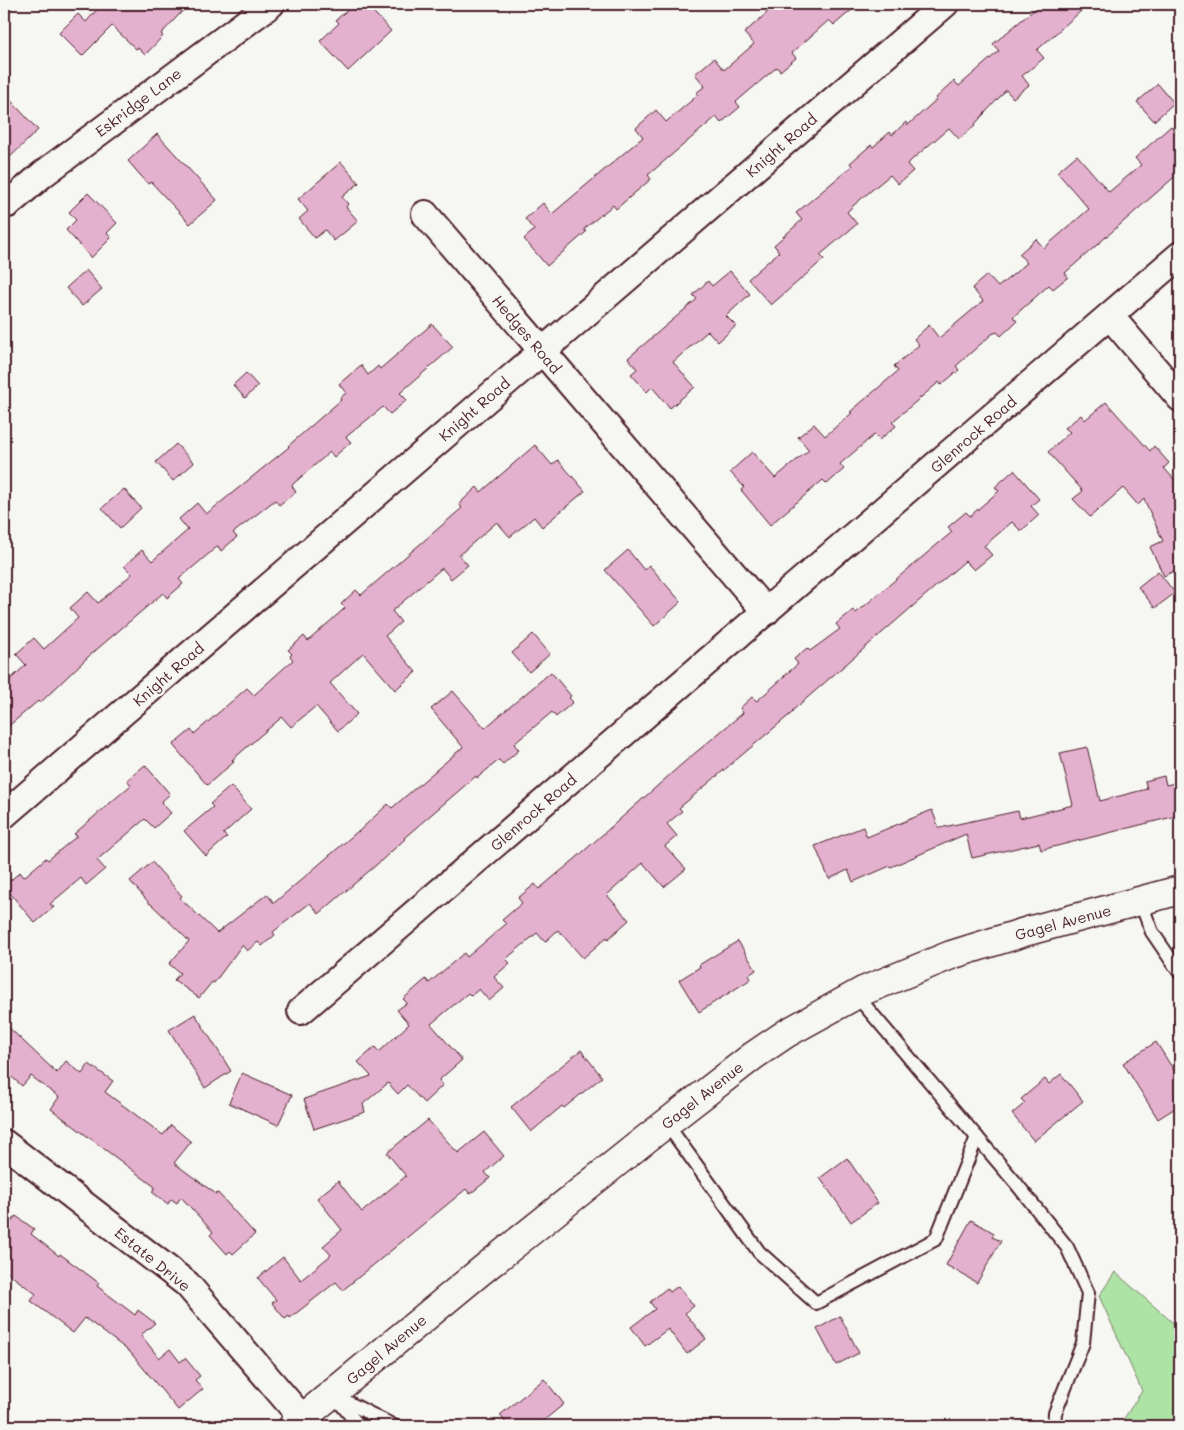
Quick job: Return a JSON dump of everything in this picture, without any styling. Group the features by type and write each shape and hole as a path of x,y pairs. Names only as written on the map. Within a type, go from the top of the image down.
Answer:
{"street":[{"name":"Eskridge Lane","path":"8,204 43,174 271,4"},
{"name":"Knight Road","path":"4,814 944,4"},
{"name":"Hedges Road","path":"425,214 766,612"},
{"name":"Glenrock Road","path":"301,1011 1180,255"},
{"path":"1110,316 1180,398"},
{"name":"Gagel Avenue","path":"298,1422 481,1271 666,1123 753,1056 787,1033 856,995 951,955 1028,931 1180,890"},
{"name":"Estate Drive","path":"4,1143 186,1284 298,1422"}],"lane":[{"path":"1140,901 1152,932 1180,973"},
{"path":"856,995 977,1137 1067,1247 1088,1293 1084,1342 1055,1413 1054,1426"},
{"path":"666,1123 759,1252 816,1303 936,1239 977,1137"},
{"path":"332,1394 359,1426"},
{"path":"332,1394 394,1426"}],"green space":[{"path":"1115,1272 1180,1329 1180,1426 1119,1426 1142,1391 1099,1296"}],"building":[{"path":"102,4 189,4 161,34 163,36 145,55 112,26 82,56 59,33 78,14 86,22"},
{"path":"354,4 366,4 391,31 348,71 320,41 339,23 336,20"},
{"path":"777,4 859,4 834,25 829,20 792,53 796,58 780,71 777,67 736,102 740,107 721,123 716,117 648,175 651,179 616,209 613,205 584,229 586,232 547,266 524,239 534,230 525,219 543,203 552,214 643,137 636,128 656,110 666,122 698,95 696,93 705,86 695,74 714,58 724,70 754,44 744,33"},
{"path":"1041,4 1089,4 1037,50 1044,58 1022,76 1029,85 1013,98 1006,90 975,126 959,139 949,128 907,164 913,171 898,184 890,175 855,204 847,212 857,224 820,255 824,259 771,305 748,279 779,252 774,245 802,220 796,213 852,166 850,163 871,145 873,147 890,132 892,135 906,122 908,125 954,81 959,86 999,51 993,44"},
{"path":"1158,84 1174,103 1154,121 1137,102"},
{"path":"4,93 38,130 4,163"},
{"path":"1171,126 1180,137 1180,172 1065,273 1068,277 1053,289 1049,285 1013,317 1017,321 1001,336 997,332 992,334 956,366 959,370 941,385 939,382 892,422 896,426 879,440 874,435 840,464 844,469 827,484 823,480 770,525 741,490 744,487 730,472 752,452 775,478 809,450 798,437 814,424 825,436 852,413 850,412 898,371 894,366 919,345 914,339 929,325 939,338 983,301 972,288 987,275 998,287 1027,263 1019,254 1036,239 1044,248 1089,209 1057,172 1077,155 1109,192 1141,165 1135,158"},
{"path":"157,134 217,200 190,224 151,182 148,184 128,161"},
{"path":"341,162 359,183 342,197 348,204 346,207 358,221 334,241 325,230 315,238 299,219 308,211 298,199"},
{"path":"88,193 117,223 107,233 111,238 91,258 66,230 76,220 69,212"},
{"path":"86,270 102,289 82,306 66,288"},
{"path":"730,271 750,294 726,316 736,326 718,342 708,331 673,362 695,387 670,408 652,387 647,392 631,374 637,369 628,358 697,299 693,295 708,281 712,286"},
{"path":"432,324 453,347 400,393 407,400 390,414 383,407 346,437 351,442 334,457 330,452 293,484 292,486 296,492 279,505 275,500 233,533 237,537 221,551 218,546 179,579 183,584 167,598 163,593 89,656 40,703 38,701 4,730 4,685 26,665 16,654 34,638 44,649 78,618 70,608 88,592 98,603 132,574 124,566 142,550 152,561 188,530 179,519 197,503 206,514 289,447 341,400 340,398 346,393 339,384 361,365 368,375 378,366 380,369"},
{"path":"246,373 258,386 245,398 233,385"},
{"path":"1106,402 1150,451 1154,446 1169,463 1164,468 1180,486 1180,579 1176,570 1164,576 1150,547 1163,541 1144,499 1138,505 1123,488 1090,517 1073,499 1083,491 1048,452 1070,432 1065,428 1081,415 1085,420"},
{"path":"176,444 194,463 173,481 156,462"},
{"path":"535,445 552,465 558,460 585,491 542,527 534,517 510,537 497,522 459,555 468,565 451,579 442,568 392,611 401,622 385,636 416,672 395,690 363,653 330,683 357,714 338,731 316,706 291,727 282,717 232,760 234,762 207,785 173,745 191,730 194,734 247,688 254,695 293,660 290,656 292,654 288,650 304,636 308,641 345,608 341,604 356,590 361,595 462,508 459,504 477,487 481,492"},
{"path":"1014,470 1039,499 1031,506 1039,515 1021,531 1012,522 984,546 992,555 974,570 965,561 793,712 679,808 682,811 667,824 677,836 665,846 686,869 664,887 643,863 607,895 629,920 583,958 558,930 545,942 537,933 506,959 510,963 494,977 504,988 489,1001 479,989 471,996 468,993 431,1024 462,1060 439,1080 443,1085 424,1103 407,1085 398,1094 388,1083 363,1104 365,1112 314,1129 304,1099 371,1076 358,1062 375,1047 379,1052 409,1024 397,1010 407,1003 403,999 426,979 429,983 464,953 467,957 506,924 502,920 522,903 518,898 535,884 539,889 575,859 682,764 743,713 740,708 752,697 757,701 784,677 798,664 794,659 807,648 810,651 840,629 836,624 853,610 856,613 952,532 948,527 966,512 970,516 999,491 995,487"},
{"path":"124,489 141,508 120,528 102,508"},
{"path":"628,550 644,570 649,565 681,602 654,626 605,570"},
{"path":"1158,571 1175,593 1155,608 1138,587"},
{"path":"533,634 550,654 529,672 512,653"},
{"path":"551,672 571,696 569,698 573,702 556,717 552,712 514,744 519,750 503,764 499,760 477,778 476,776 319,914 310,903 273,932 275,935 262,946 258,942 247,951 242,945 214,983 212,982 199,998 174,980 180,973 169,964 189,941 150,904 130,881 152,862 182,896 180,898 217,933 267,894 274,903 388,804 392,808 463,747 431,709 453,691 485,728"},
{"path":"1087,747 1100,801 1147,789 1145,781 1164,776 1166,785 1175,783 1180,805 1180,815 1041,850 1039,843 972,858 966,834 853,882 848,870 829,879 815,846 863,827 867,837 932,810 939,828 1018,811 1020,818 1073,805 1060,753"},
{"path":"145,765 170,794 161,802 171,813 154,828 145,819 97,860 105,869 86,885 81,878 50,904 54,907 35,923 4,886 20,872 24,877 46,858 48,860 77,836 74,834 131,785 127,780"},
{"path":"231,786 251,809 223,834 227,837 206,856 184,831 213,807 210,804"},
{"path":"738,941 756,970 749,975 751,979 699,1012 679,980"},
{"path":"195,1014 231,1071 205,1088 169,1030"},
{"path":"4,1023 57,1073 66,1061 82,1074 89,1064 113,1081 105,1092 163,1135 171,1125 191,1142 174,1163 216,1194 218,1193 255,1234 233,1254 230,1251 227,1254 210,1235 213,1232 181,1197 177,1203 171,1199 168,1204 152,1192 155,1187 51,1109 59,1097 31,1076 22,1086 4,1070"},
{"path":"1156,1042 1180,1080 1180,1105 1158,1119 1123,1063"},
{"path":"581,1050 602,1077 564,1108 562,1106 531,1132 511,1107"},
{"path":"242,1073 292,1095 278,1125 229,1103"},
{"path":"1061,1074 1083,1101 1034,1141 1012,1114 1025,1103 1021,1099 1045,1079 1049,1084"},
{"path":"428,1120 458,1153 484,1132 504,1156 485,1172 490,1178 470,1194 466,1189 343,1290 336,1282 290,1318 289,1316 285,1319 272,1303 276,1300 258,1278 283,1257 301,1280 331,1255 323,1246 342,1230 317,1198 338,1181 362,1212 406,1176 387,1153"},
{"path":"847,1158 878,1203 851,1222 820,1178"},
{"path":"16,1216 34,1229 31,1234 99,1283 97,1286 135,1315 138,1310 155,1323 141,1335 159,1358 170,1349 180,1362 185,1358 200,1376 195,1380 203,1389 178,1410 130,1352 85,1318 73,1333 31,1301 36,1294 4,1270 4,1232"},
{"path":"971,1220 994,1233 992,1237 1001,1241 977,1283 946,1265"},
{"path":"678,1286 694,1306 685,1313 706,1339 687,1354 668,1329 645,1346 631,1327 655,1309 650,1302 667,1288 670,1292"},
{"path":"840,1316 859,1353 836,1365 817,1329"},
{"path":"544,1379 564,1404 537,1426 508,1426 500,1415"}]}
